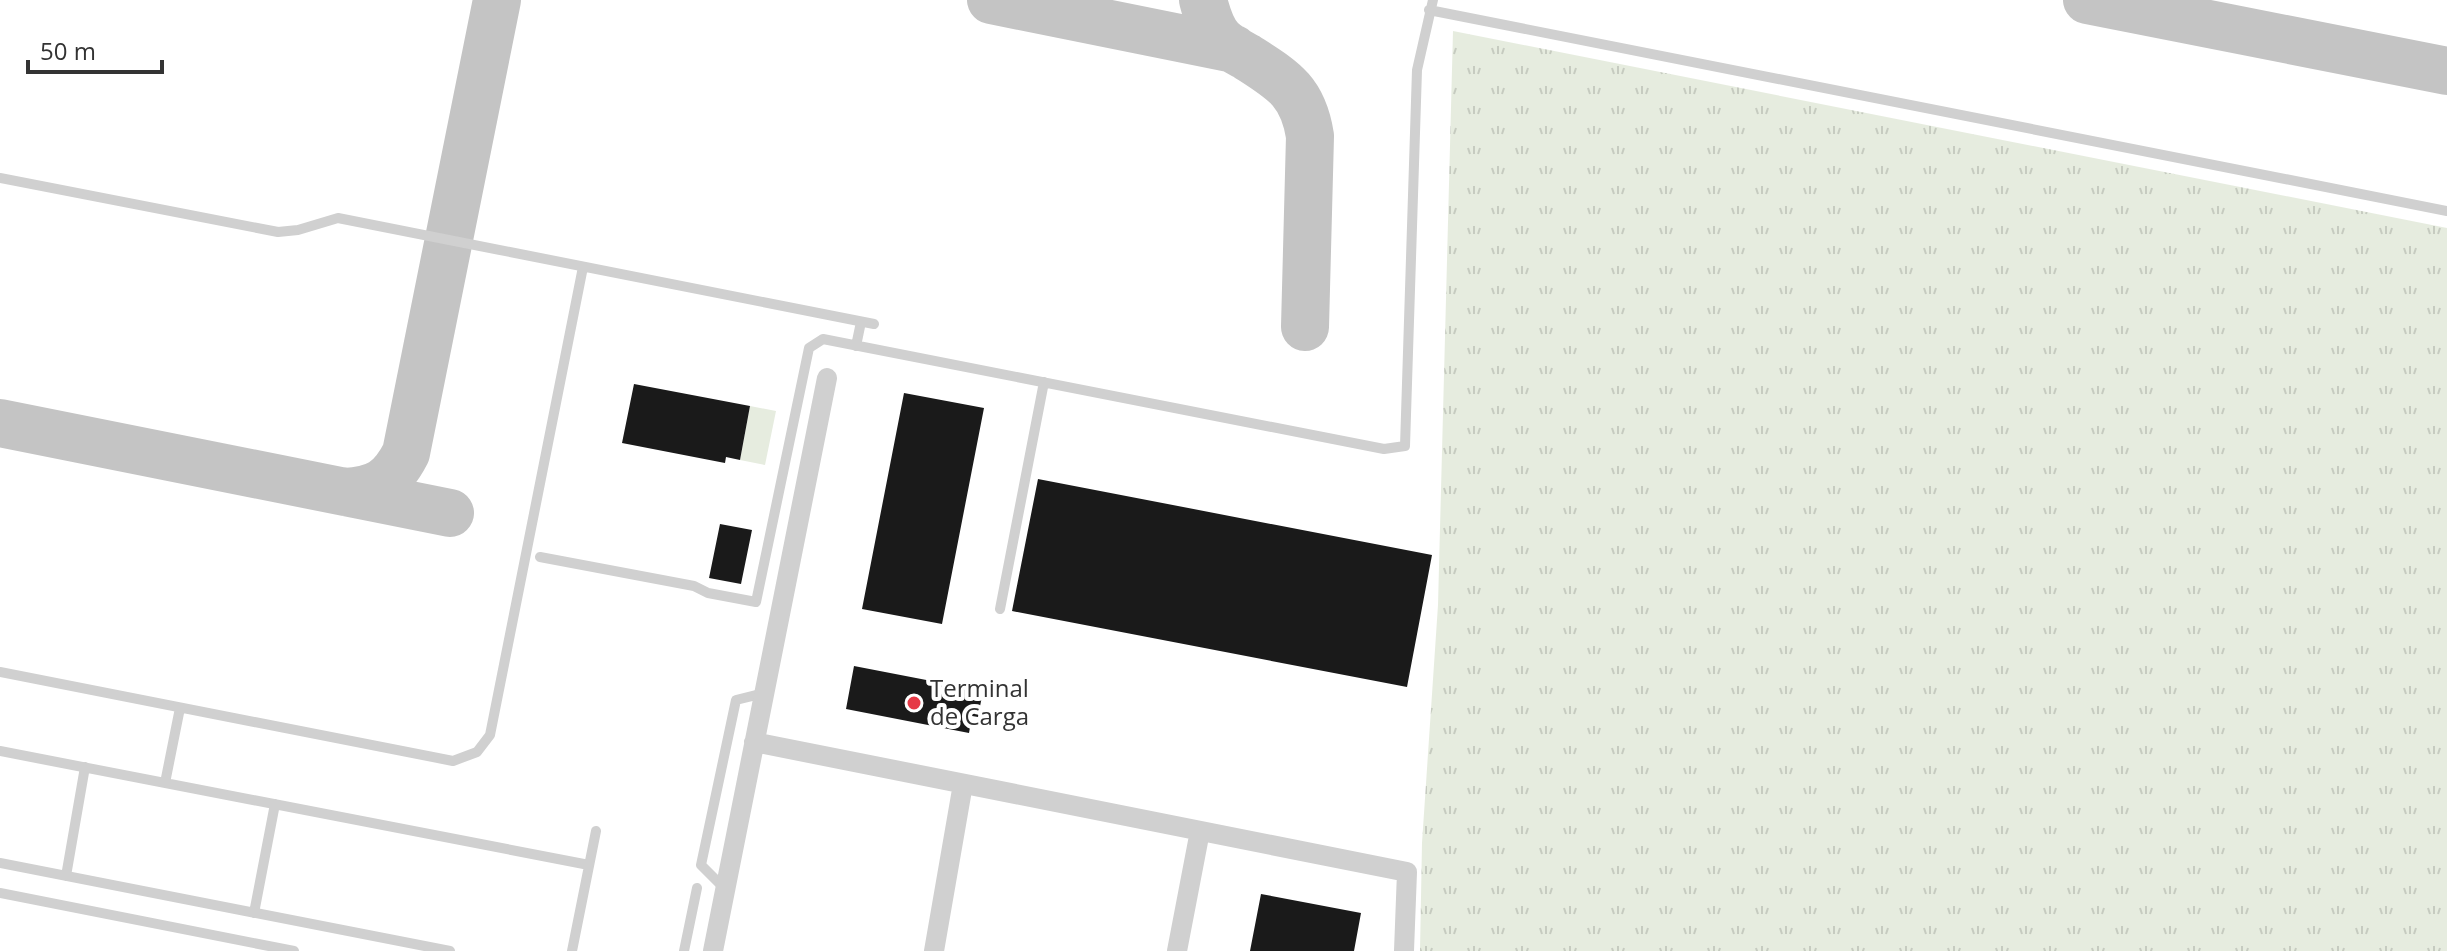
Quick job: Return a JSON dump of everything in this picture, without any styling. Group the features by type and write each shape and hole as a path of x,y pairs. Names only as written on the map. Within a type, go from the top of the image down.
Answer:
{"street":[{"path":"713,951 827,378"},
{"path":"754,742 1407,872 1404,951"},
{"path":"934,951 963,784"},
{"path":"1177,951 1200,831"}],"lane":[{"path":"540,557 694,586 708,593 756,602 809,348 823,339 1384,449 1405,446 1417,70 1431,5 2447,211"},
{"path":"0,178 278,232 298,230 338,218 874,324"},
{"path":"0,672 453,761 477,752 490,735 583,267"},
{"path":"856,346 861,322"},
{"path":"1000,609 1044,382"},
{"path":"725,889 701,865 736,700 764,693"},
{"path":"165,783 180,708"},
{"path":"0,751 589,865"},
{"path":"66,876 85,767"},
{"path":"254,913 275,804"},
{"path":"572,951 596,831"},
{"path":"0,863 450,951"},
{"path":"684,951 697,888"},
{"path":"0,893 294,951"}],"green space":[{"path":"1453,31 2447,228 2447,951 1420,951 1422,843 1438,605"},
{"path":"750,406 776,411 765,465 740,460"}],"building":[{"path":"634,384 750,406 740,460 726,457 725,463 622,443"},
{"path":"904,393 984,408 942,624 862,609"},
{"path":"1038,479 1432,555 1407,687 1012,611"},
{"path":"720,524 752,530 741,584 709,578"},
{"name":"Terminal de Carga","path":"854,666 978,690 976,695 982,696 978,717 972,716 969,733 846,709"},
{"path":"1261,894 1361,913 1354,951 1250,951"}],"taxiway":[{"path":"345,492 382,483 395,471 406,453 497,0"},
{"path":"991,0 1234,49"},
{"path":"1203,0 1217,36 1281,80 1296,97 1307,121 1310,136 1305,327"},
{"path":"2087,0 2447,71"},
{"path":"0,423 450,513"}],"place":[{"name":"Terminal de Carga","path":"914,703"}]}
